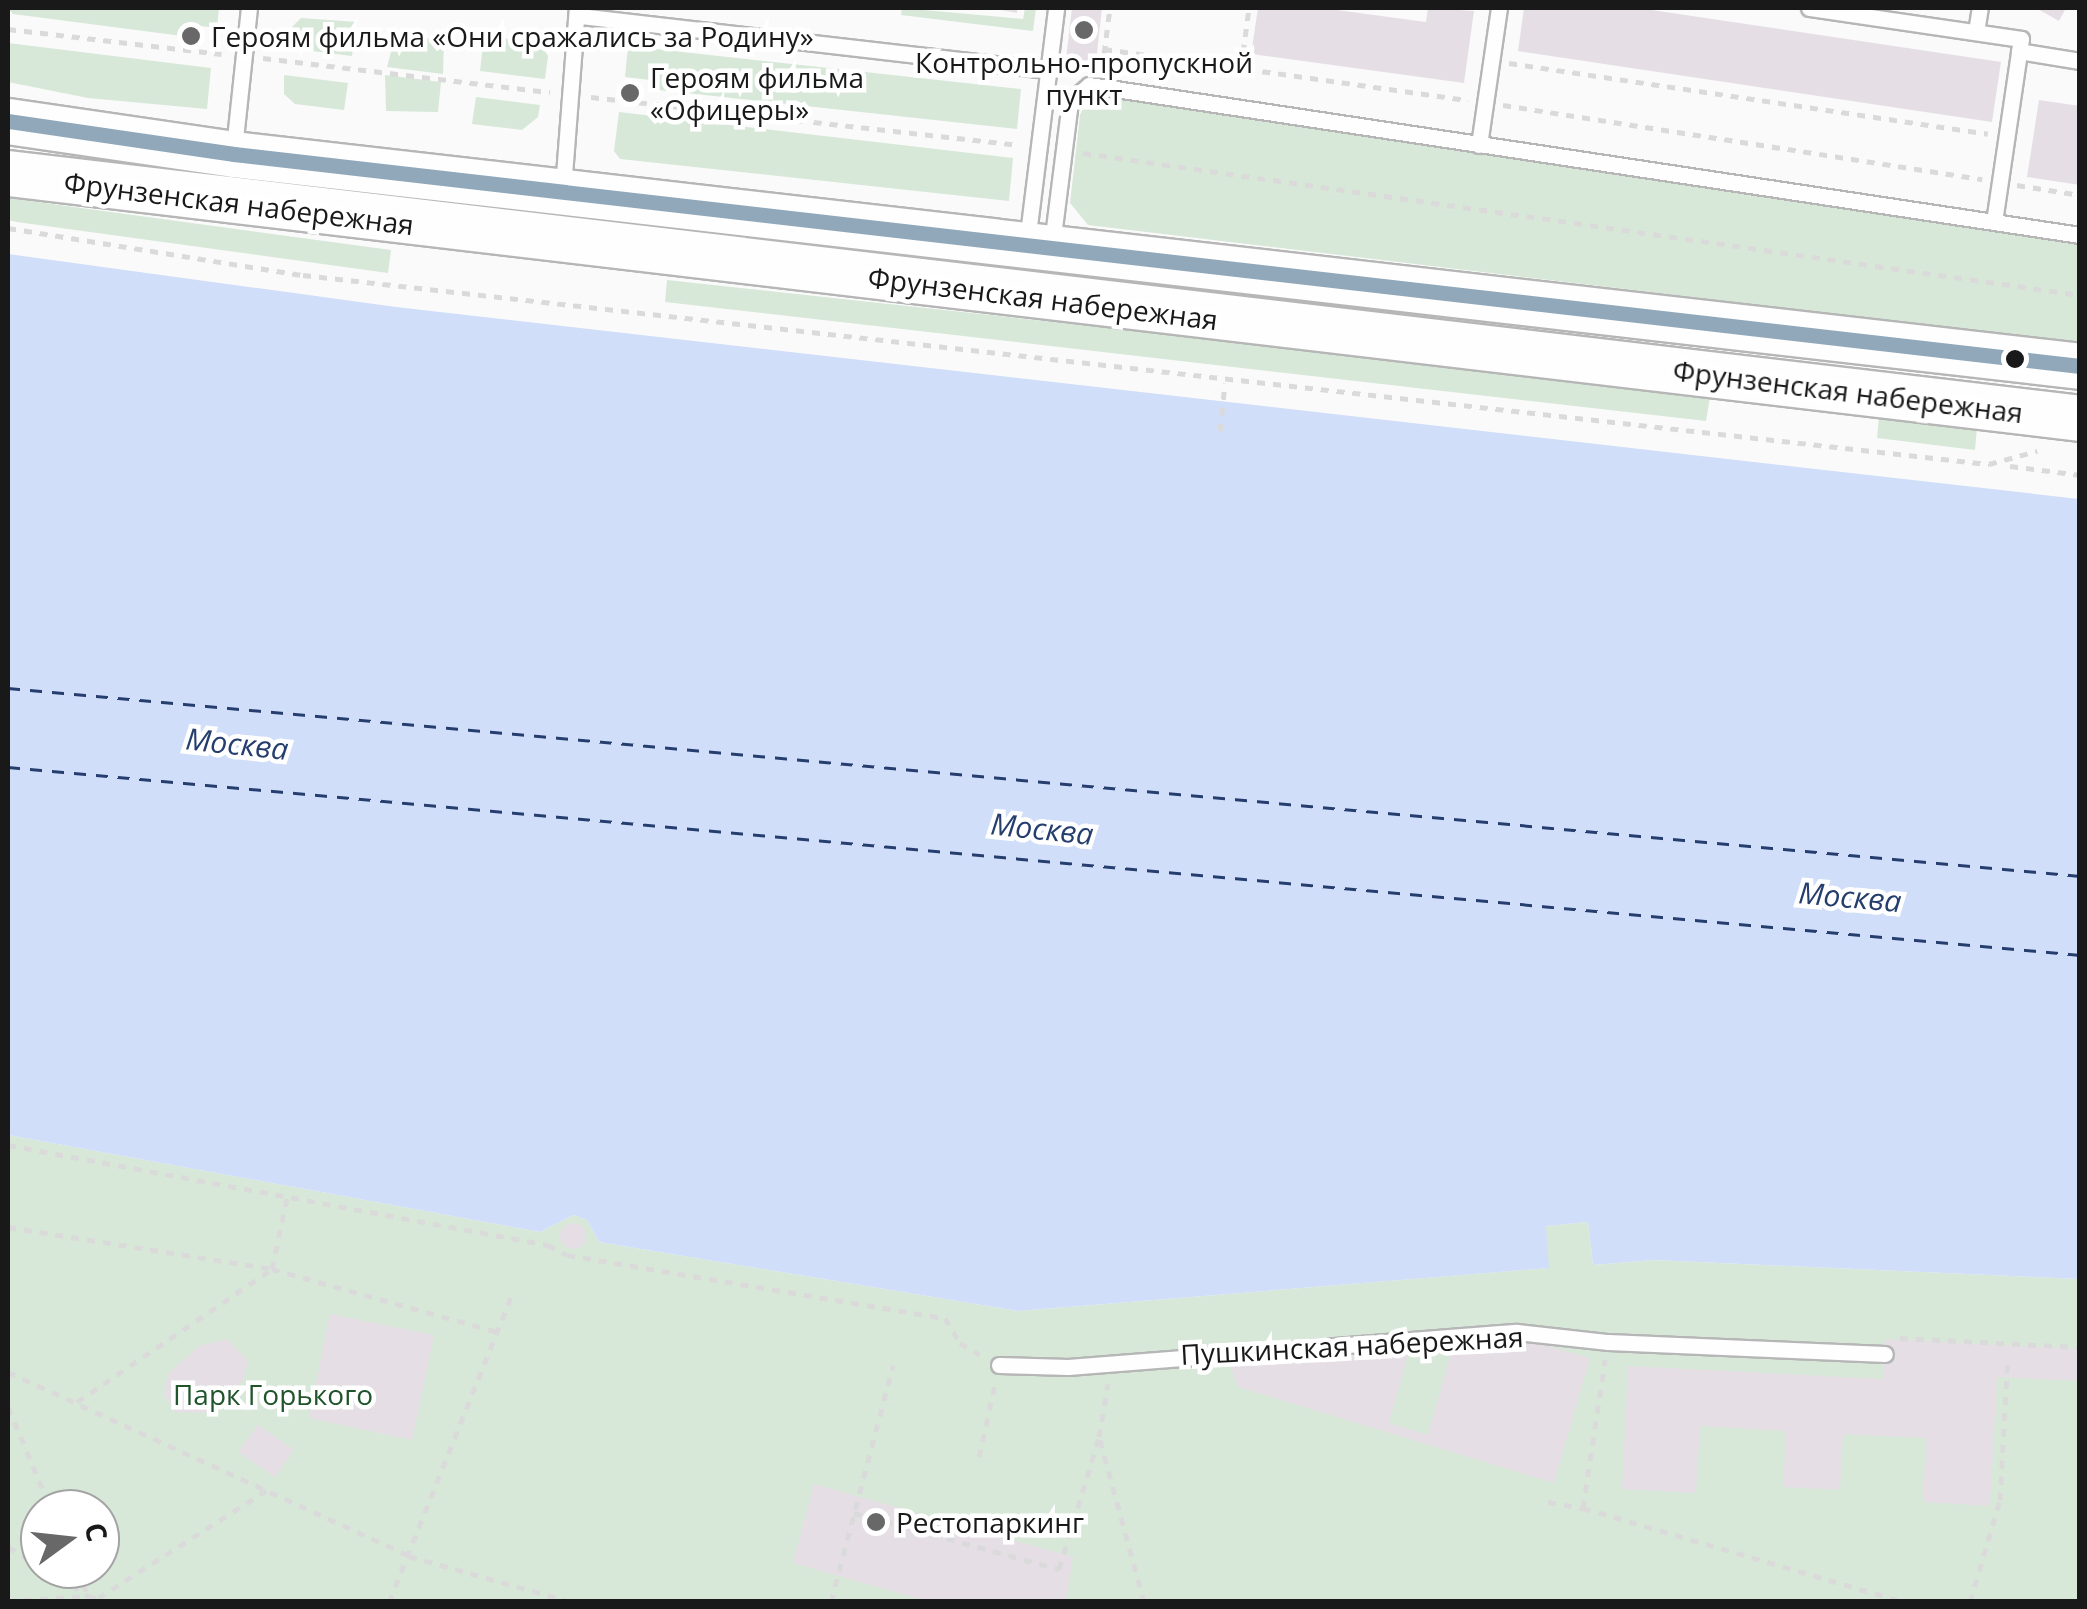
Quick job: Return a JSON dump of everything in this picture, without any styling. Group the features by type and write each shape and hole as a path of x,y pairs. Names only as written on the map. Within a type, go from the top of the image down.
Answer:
{"main road":[{"name":"Фрунзенская набережная","path":"8,121 234,154 2080,366"},
{"name":"Фрунзенская набережная","path":"8,173 2080,418"}],"lane":[{"path":"234,154 248,8"},
{"path":"1039,247 1039,148 1056,8"},
{"path":"1479,145 1499,8"},
{"path":"1809,8 2021,39 1994,222"},
{"path":"1976,32 1980,8"},
{"path":"562,192 579,12 1048,70"},
{"path":"2019,51 2080,60"},
{"path":"1039,247 1064,150 1070,101 1089,85 2080,235"},
{"name":"Пушкинская набережная","path":"999,1365 1112,1361 1517,1332 1608,1342 1885,1354"}],"path":[{"path":"1101,72 1110,8"},
{"path":"1241,68 1249,8"},
{"path":"8,29 1039,148"},
{"path":"1104,49 1485,102 2080,195"},
{"path":"1492,60 2006,137"},
{"path":"1064,150 2080,295"},
{"path":"8,228 304,275 1989,464 2040,450"},
{"path":"1220,431 1224,384"},
{"path":"2010,466 2080,475"},
{"path":"8,1145 548,1246 566,1255 945,1318 964,1346 999,1365 979,1456"},
{"path":"77,1402 272,1270 287,1198"},
{"path":"8,1228 272,1270 497,1332"},
{"path":"389,1602 511,1297"},
{"path":"1583,1508 1608,1342"},
{"path":"1970,1602 2000,1500 2008,1359"},
{"path":"854,1512 1059,1570 1100,1438 1112,1361"},
{"path":"831,1602 893,1365"},
{"path":"8,1372 409,1556 572,1602"},
{"path":"8,1407 43,1489"},
{"path":"1100,1438 1144,1602"},
{"path":"92,1598 267,1490"},
{"path":"1548,1502 1583,1508 1904,1602"},
{"path":"8,1601 92,1598 108,1602"}],"green space":[{"path":"8,8 219,8 217,28 184,24 182,36 13,14"},
{"path":"902,8 1023,19 1025,8 1036,8 1033,31 901,15"},
{"path":"301,18 357,22 352,56 288,48 291,28"},
{"path":"396,33 444,41 443,74 387,67"},
{"path":"484,35 541,45 548,56 545,79 480,71"},
{"path":"8,43 211,68 207,109 88,98 8,82"},
{"path":"628,46 1021,89 1017,129 650,89 650,80 625,77"},
{"path":"284,75 348,83 344,110 295,104 284,94"},
{"path":"385,75 441,82 438,112 386,111"},
{"path":"1107,96 2079,245 2079,343 1088,225 1070,203 1080,115 1085,105"},
{"path":"476,97 540,105 538,117 522,130 472,124"},
{"path":"619,112 1013,158 1009,201 620,159 614,151"},
{"path":"8,198 391,250 388,273 17,222 8,220"},
{"path":"667,280 1710,397 1706,421 665,302"},
{"path":"1879,417 1977,428 1975,450 1877,438"},
{"name":"Парк Горького","path":"8,1135 540,1232 574,1215 587,1220 599,1242 1018,1311 1548,1268 1545,1226 1588,1222 1593,1265 1654,1260 2079,1279 2079,1601 8,1601"}],"water":[{"name":"Москва","path":"8,254 396,307 2079,499 2079,1279 1654,1260 1593,1265 1588,1222 1546,1226 1549,1268 1018,1311 599,1242 587,1220 574,1215 540,1232 8,1135"}],"building":[{"path":"990,8 1017,8 1017,13"},
{"name":"Контрольно-пропускной пункт","path":"1072,8 1102,8 1096,62 1066,59"},
{"path":"1258,8 1322,8 1426,22 1428,8 1474,11 1464,83 1251,54"},
{"path":"1524,8 1638,8 2001,62 1992,122 1518,51"},
{"path":"2036,8 2066,8 2059,21"},
{"path":"2039,100 2080,106 2080,185 2027,177"},
{"path":"573,1223 582,1227 586,1236 582,1245 573,1249 564,1245 560,1236 564,1227"},
{"path":"330,1314 434,1335 412,1440 309,1418"},
{"path":"1520,1338 1590,1358 1554,1483 1238,1387 1231,1369 1236,1357","holes":["1451,1353 1428,1435 1389,1423 1408,1355"]},
{"path":"227,1339 248,1361 243,1381 205,1413 175,1412 164,1394 168,1374 199,1346"},
{"path":"1885,1339 2080,1349 2080,1381 1997,1377 1990,1506 1923,1502 1926,1438 1843,1434 1840,1490 1783,1487 1786,1431 1700,1426 1696,1493 1622,1489 1628,1366 1883,1379"},
{"path":"258,1425 294,1450 275,1477 238,1452"},
{"name":"Рестопаркинг","path":"814,1484 1073,1557 1066,1602 930,1602 793,1563"}],"ferry route":[{"path":"8,688 2080,876"},
{"path":"8,767 2080,955"}],"transit line":[{"path":"8,121 234,154 2080,366"}],"place":[{"name":"Контрольно-пропускной пункт","path":"1084,30"},
{"name":"Героям фильма «Они сражались за Родину»","path":"191,36"},
{"name":"Героям фильма «Офицеры»","path":"630,93"},
{"name":"Рестопаркинг","path":"876,1522"}]}
